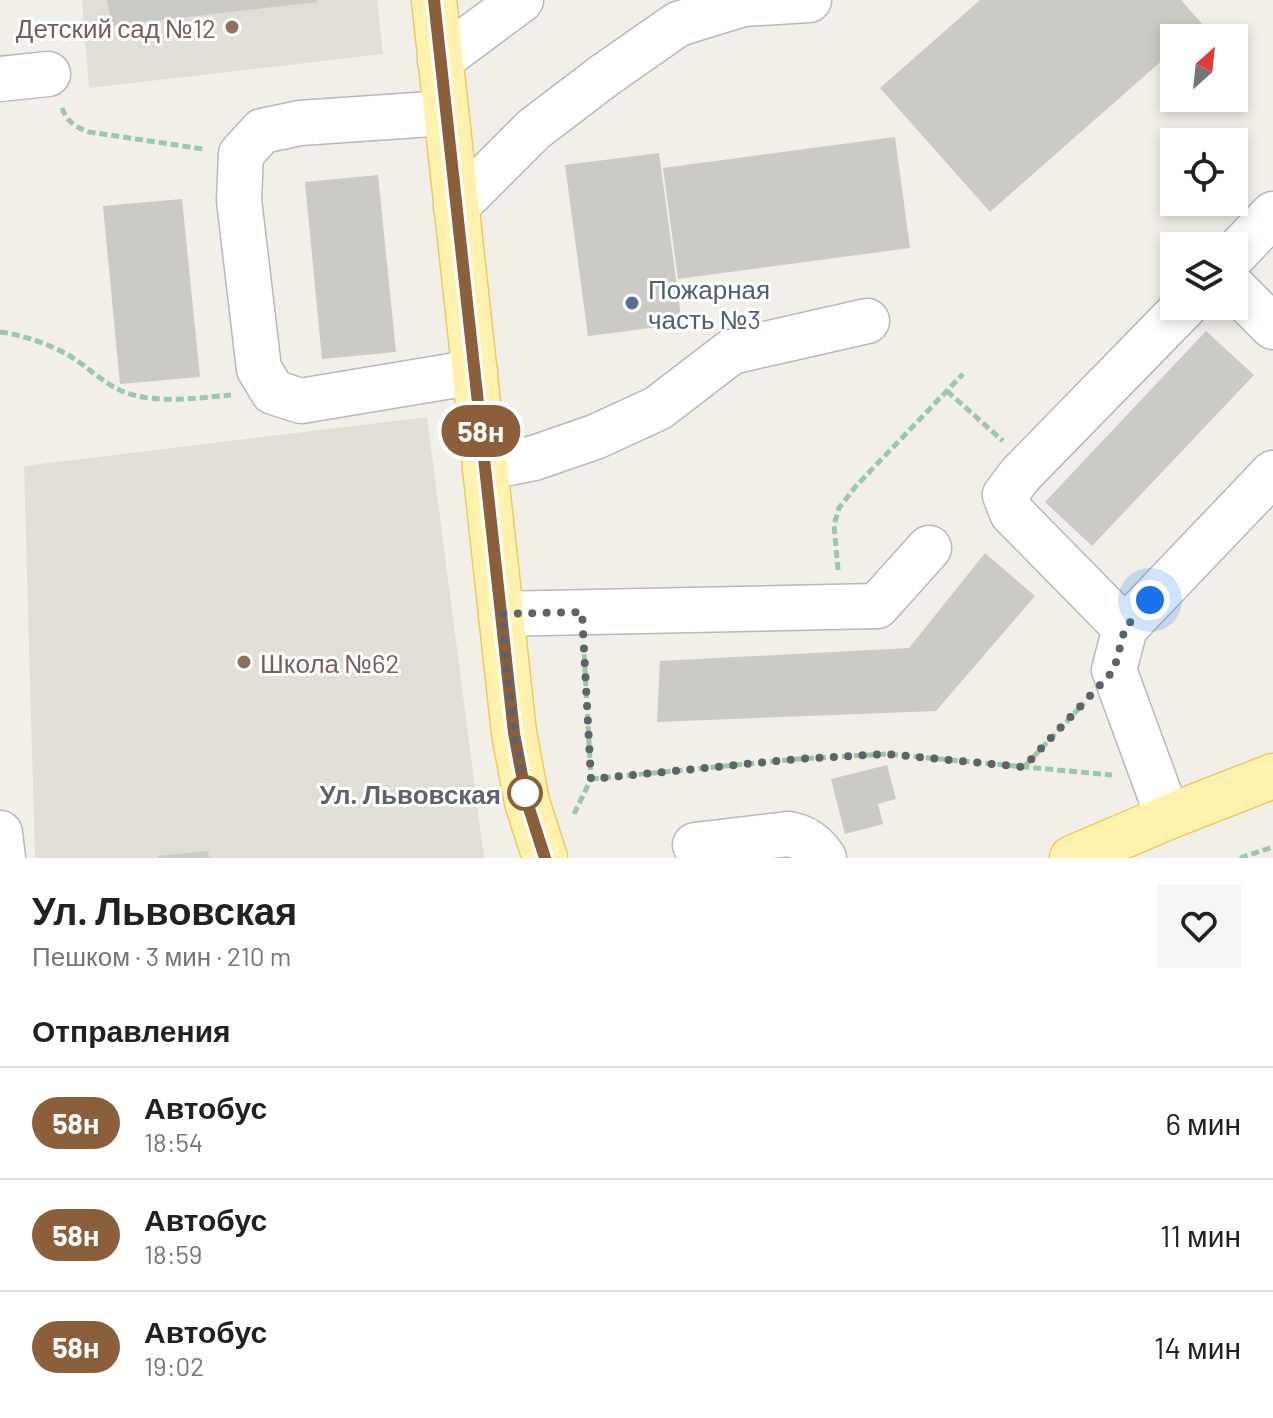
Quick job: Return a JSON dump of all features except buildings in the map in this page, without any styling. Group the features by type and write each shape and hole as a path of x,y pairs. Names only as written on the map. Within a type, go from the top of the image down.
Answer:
{"main road":[{"path":"434,0 517,747 527,802 545,858"},
{"path":"1072,858 1161,798 1273,776"}],"street":[{"path":"440,60 521,0"},
{"path":"456,207 534,129 678,24 743,4 809,0"},
{"path":"0,79 48,74"},
{"path":"446,113 300,123 262,131 241,154 239,200 259,369 273,392 301,401 475,372"},
{"path":"1248,302 1273,327"},
{"path":"1125,628 1012,513 1005,495 1020,475 1171,320"},
{"path":"485,468 534,458 595,437 658,408 731,352 867,321"},
{"path":"1161,798 1114,670 1125,628 1271,479"},
{"path":"501,614 877,606 929,548"},
{"path":"0,833 3,858"},
{"path":"695,845 788,834 809,841 824,858"}],"path":[{"path":"48,74 64,114 73,126 89,132 241,154"},
{"path":"0,332 30,339 68,355 124,392 146,397 179,399 273,392"},
{"path":"841,607 834,525 839,508 856,486 963,374"},
{"path":"947,391 1030,465"},
{"path":"572,820 591,779 582,612"},
{"path":"1024,767 1114,670"},
{"path":"591,779 798,759 886,754 1024,767 1161,798"},
{"path":"1240,858 1273,847"}],"shaded area":[{"name":"Детский сад №12","path":"82,0 377,0 383,54 89,88"},
{"name":"Школа №62","path":"427,417 484,858 35,858 24,466"}],"bus line":[{"name":"58н","path":"434,0 514,733 527,802 545,858"}],"place":[{"name":"Детский сад №12","path":"232,27"},
{"name":"Пожарная часть №3","path":"632,303"},
{"name":"Школа №62","path":"244,662"},
{"name":"Ул. Львовская","path":"525,793"}],"route":[{"path":"525,793 527,802 514,733 501,614 582,612 591,779 798,759 886,754 1024,767 1114,670 1125,628 1150,600"}]}
